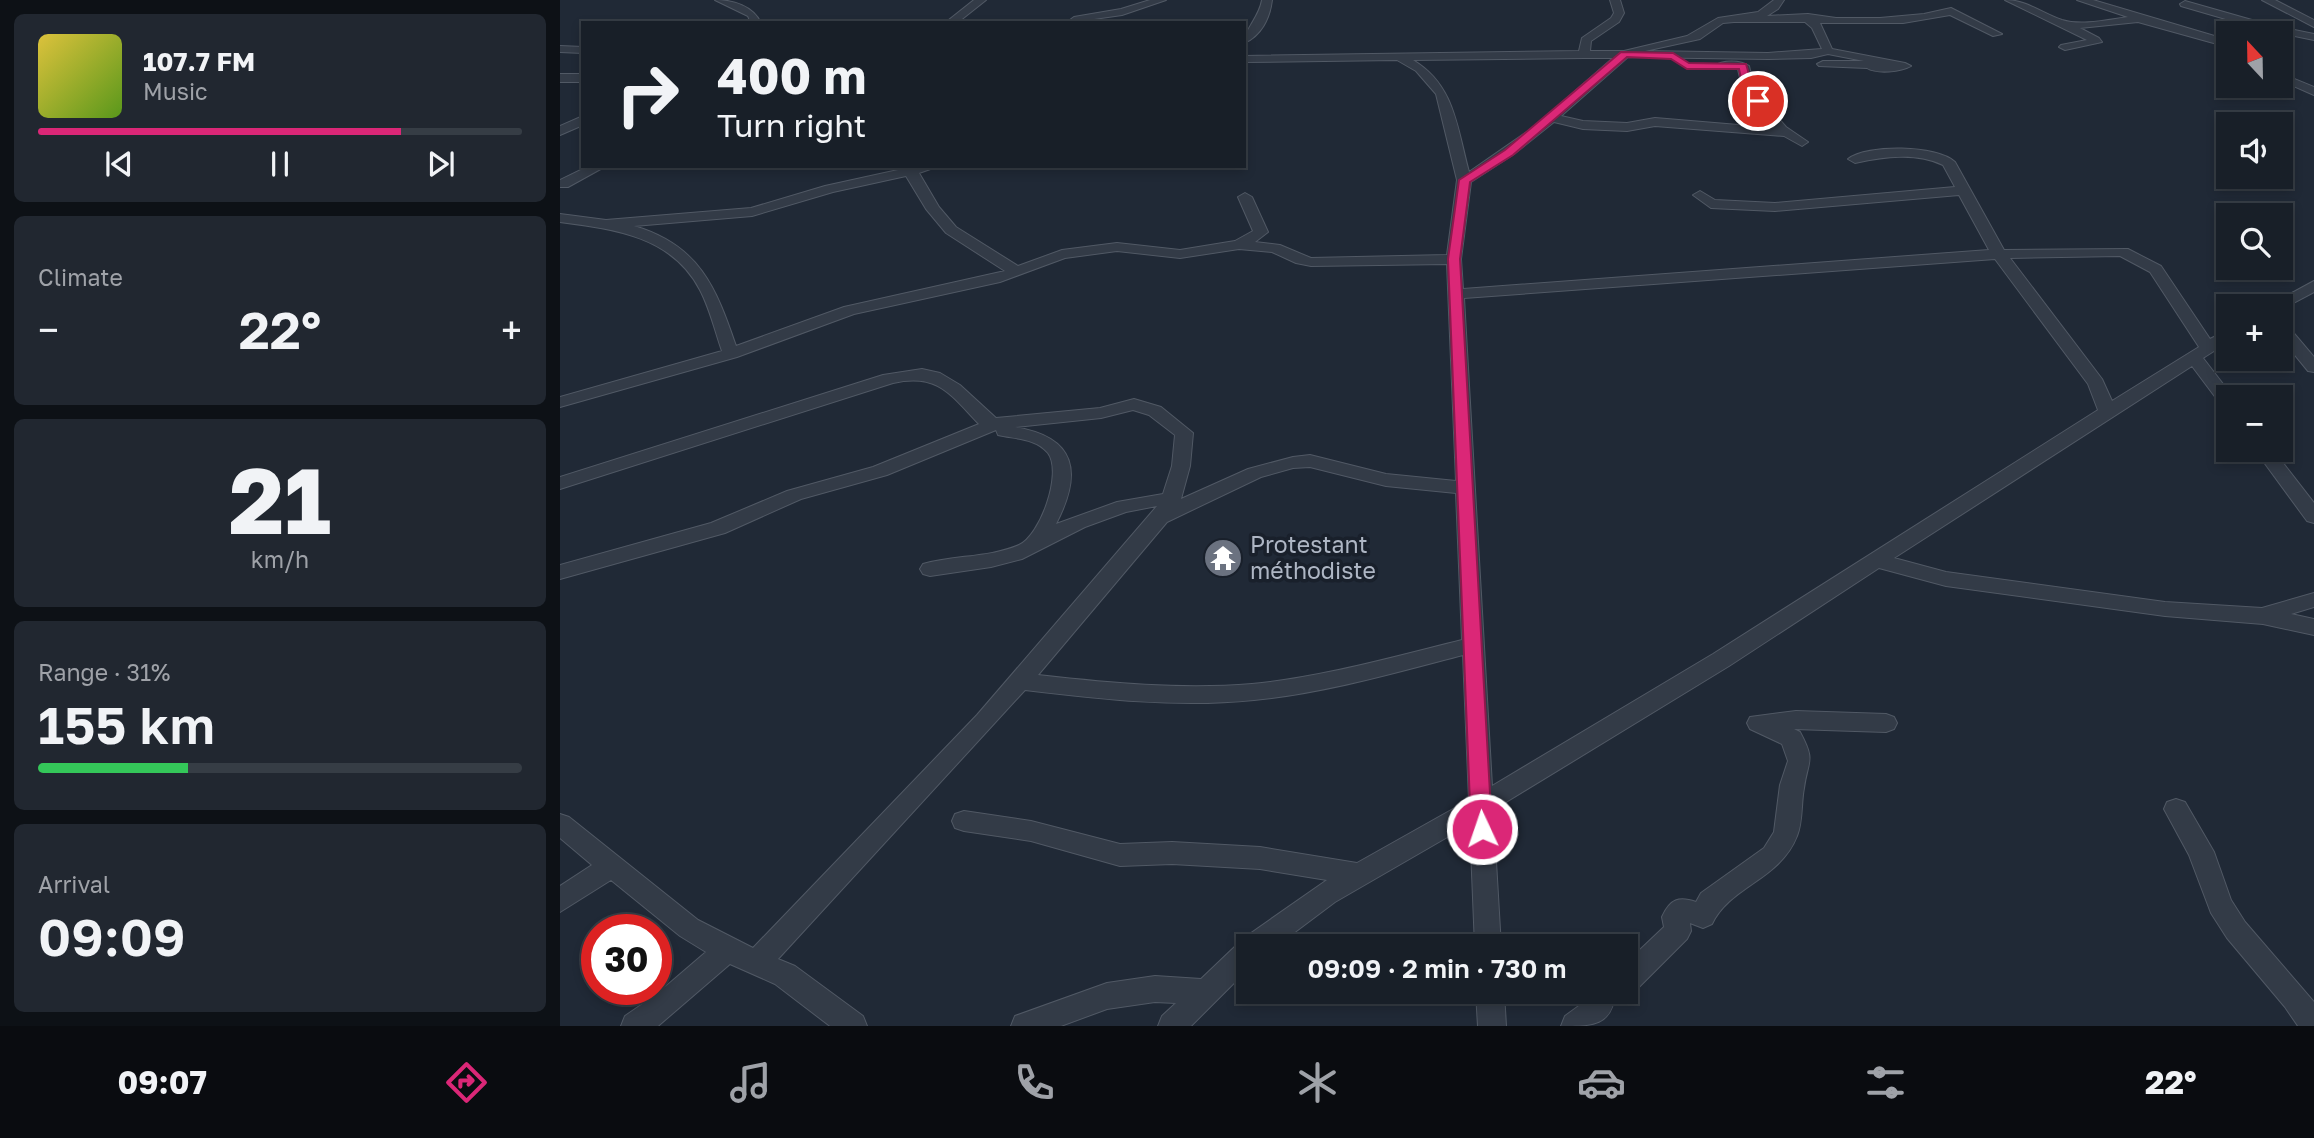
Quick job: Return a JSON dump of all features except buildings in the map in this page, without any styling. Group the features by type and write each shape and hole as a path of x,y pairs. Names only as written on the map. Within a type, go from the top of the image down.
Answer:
{"street":[{"path":"720,0 752,14 755,21"},
{"path":"953,21 981,0"},
{"path":"1074,21 1122,12 1161,0"},
{"path":"1246,38 1264,19 1267,0"},
{"path":"1584,55 1586,40 1615,20 1619,13 1615,0"},
{"path":"1464,180 1509,153 1625,54 1696,37 1710,31 1715,23 1770,10 1777,6 1780,0"},
{"path":"2010,0 2095,40 2096,43 2065,47"},
{"path":"2082,0 2216,42"},
{"path":"2267,0 2314,24"},
{"path":"1807,4 1808,18 1818,26 1828,51"},
{"path":"2185,4 2237,21"},
{"path":"1737,19 1905,21 1940,16 1951,10 1997,34"},
{"path":"2062,24 2095,25 2138,19 2152,21"},
{"path":"2293,34 2314,37"},
{"path":"560,49 581,50"},
{"path":"1246,59 1625,54 1778,56 1828,51 1905,66 1873,68 1872,65 1823,64"},
{"path":"1398,56 1420,69 1442,93 1464,180 1454,259 1487,934"},
{"path":"1673,56 1687,66 1743,66 1749,92 1782,130 1802,142"},
{"path":"560,78 581,78"},
{"path":"2293,82 2314,91"},
{"path":"1551,118 1583,125 1627,127 1655,122 1788,132"},
{"path":"560,131 581,121"},
{"path":"1855,159 1886,153 1940,158 1948,162 1999,254 2096,383 2108,413"},
{"path":"564,184 596,168"},
{"path":"608,225 769,208 831,189 925,168"},
{"path":"912,171 934,211 964,242 1017,272"},
{"path":"1700,195 1711,204 1775,206 1965,190"},
{"path":"1245,197 1261,232 1275,248"},
{"path":"560,218 651,235 683,257 706,287 731,354"},
{"path":"651,235 681,219"},
{"path":"1240,245 1261,232"},
{"path":"560,402 731,354 824,318 995,279 1062,254 1100,247 1180,254 1240,245 1275,248 1311,262 1454,259"},
{"path":"1456,294 1999,254 2123,252 2156,269 2164,280 2219,385"},
{"path":"2293,298 2311,290"},
{"path":"1271,934 1326,894 1480,806 1721,660 2216,342"},
{"path":"2293,342 2314,367"},
{"path":"560,483 904,375 927,373 937,377 986,421 988,427"},
{"path":"560,572 718,528 794,495 880,471 988,427 1080,416 1140,405 1155,411 1184,433 1179,477 1172,499 1160,518 880,835 757,963"},
{"path":"930,569 989,560 1029,550 1052,516 1064,464 1057,448 1037,436 988,427"},
{"path":"1160,518 1274,467 1297,461 1327,465 1387,480 1465,488"},
{"path":"2273,462 2314,517"},
{"path":"1037,540 1108,512 1148,500 1172,499"},
{"path":"1875,560 1946,579 2165,609 2263,616 2314,627"},
{"path":"2263,616 2314,600"},
{"path":"1018,681 1137,692 1252,692 1313,683 1472,645"},
{"path":"1638,969 1678,931 1675,917 1682,909 1703,915 1710,901 1773,856 1786,834 1792,785 1800,761 1792,738 1758,723 1796,720 1886,723"},
{"path":"2176,809 2201,852 2220,905 2236,930 2295,998 2314,1026"},
{"path":"964,821 1031,831 1120,855 1172,853 1261,858 1359,876"},
{"path":"560,824 689,928 727,950 785,975 853,1026"},
{"path":"560,900 612,866"},
{"path":"635,1026 667,1003 727,950"},
{"path":"1172,1026 1236,962"},
{"path":"1025,1026 1107,996 1155,989 1204,992"},
{"path":"1491,1004 1492,1026"},
{"path":"1575,1026 1600,1007 1600,1004"}],"place":[{"name":"Protestant méthodiste","path":"1223,558"}],"route":[{"path":"1482,829 1454,259 1464,180 1509,153 1625,54 1673,56 1687,66 1743,66 1749,92 1758,101"}]}
